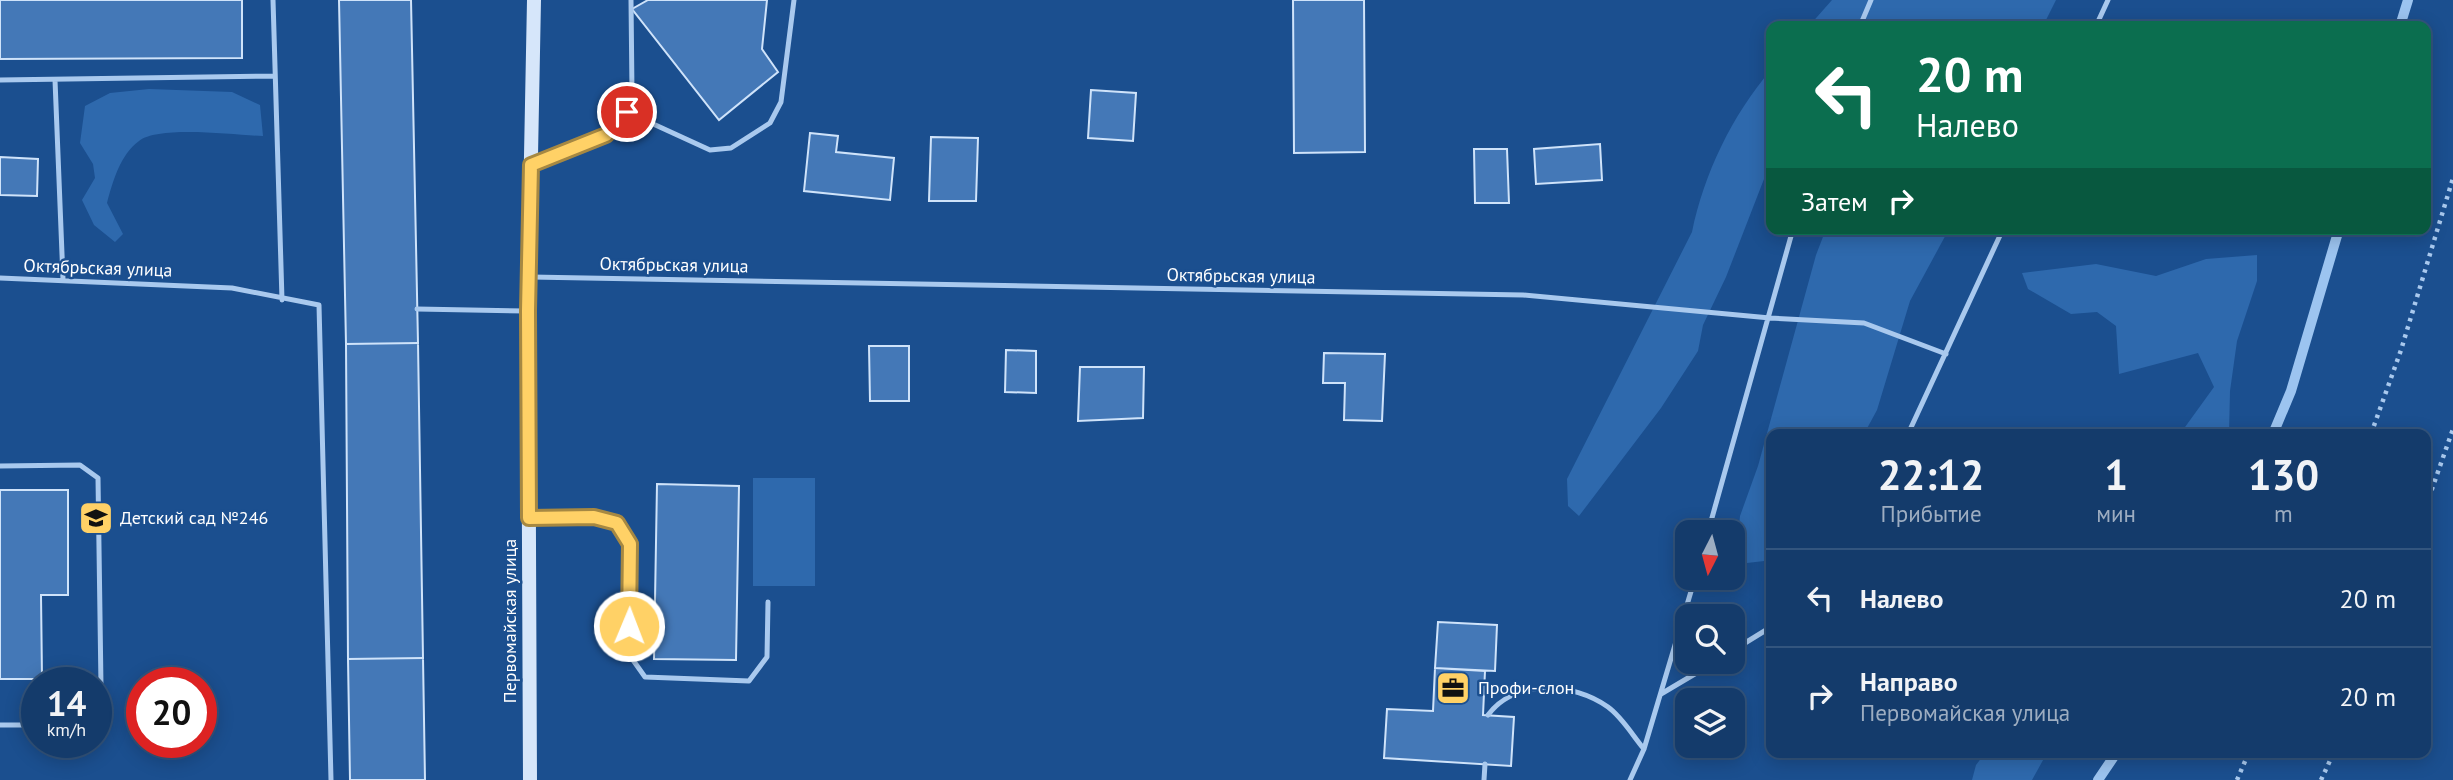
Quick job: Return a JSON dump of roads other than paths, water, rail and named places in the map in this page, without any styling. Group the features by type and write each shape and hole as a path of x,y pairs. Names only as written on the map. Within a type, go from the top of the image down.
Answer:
{"street":[{"name":"Первомайская улица","path":"530,780 528,277 534,0"}],"lane":[{"path":"273,0 282,300"},
{"path":"531,165 606,135 627,112 632,92 631,0"},
{"path":"627,112 710,150 731,148 770,123 781,102 794,0"},
{"path":"1862,21 1871,0"},
{"path":"2098,21 2108,0"},
{"path":"0,80 275,76"},
{"path":"55,80 63,279"},
{"path":"1711,520 1791,235"},
{"path":"1910,429 2000,235"},
{"name":"Октябрьская улица","path":"528,277 1522,295 1770,318 1864,323 1946,354"},
{"name":"Октябрьская улица","path":"0,278 232,288 282,300 320,305 331,780"},
{"path":"417,309 528,311"},
{"path":"0,466 80,465 98,478 101,667"},
{"path":"529,518 594,517 617,523 630,544 628,653 645,677 749,681 767,657 768,602"},
{"path":"1630,780 1644,749 1691,590"},
{"path":"1745,642 1766,630"},
{"path":"1661,694 1695,674"},
{"path":"1488,715 1511,694 1534,688 1574,692 1608,707 1644,749"},
{"path":"0,725 21,724"},
{"path":"1484,780 1485,764"}],"waterway":[{"path":"2402,21 2408,0"},
{"path":"2275,429 2291,391 2337,235"},
{"path":"2098,780 2113,758"}],"place":[{"name":"Детский сад №246","path":"96,518"},
{"name":"Профи-слон","path":"1453,688"}]}
